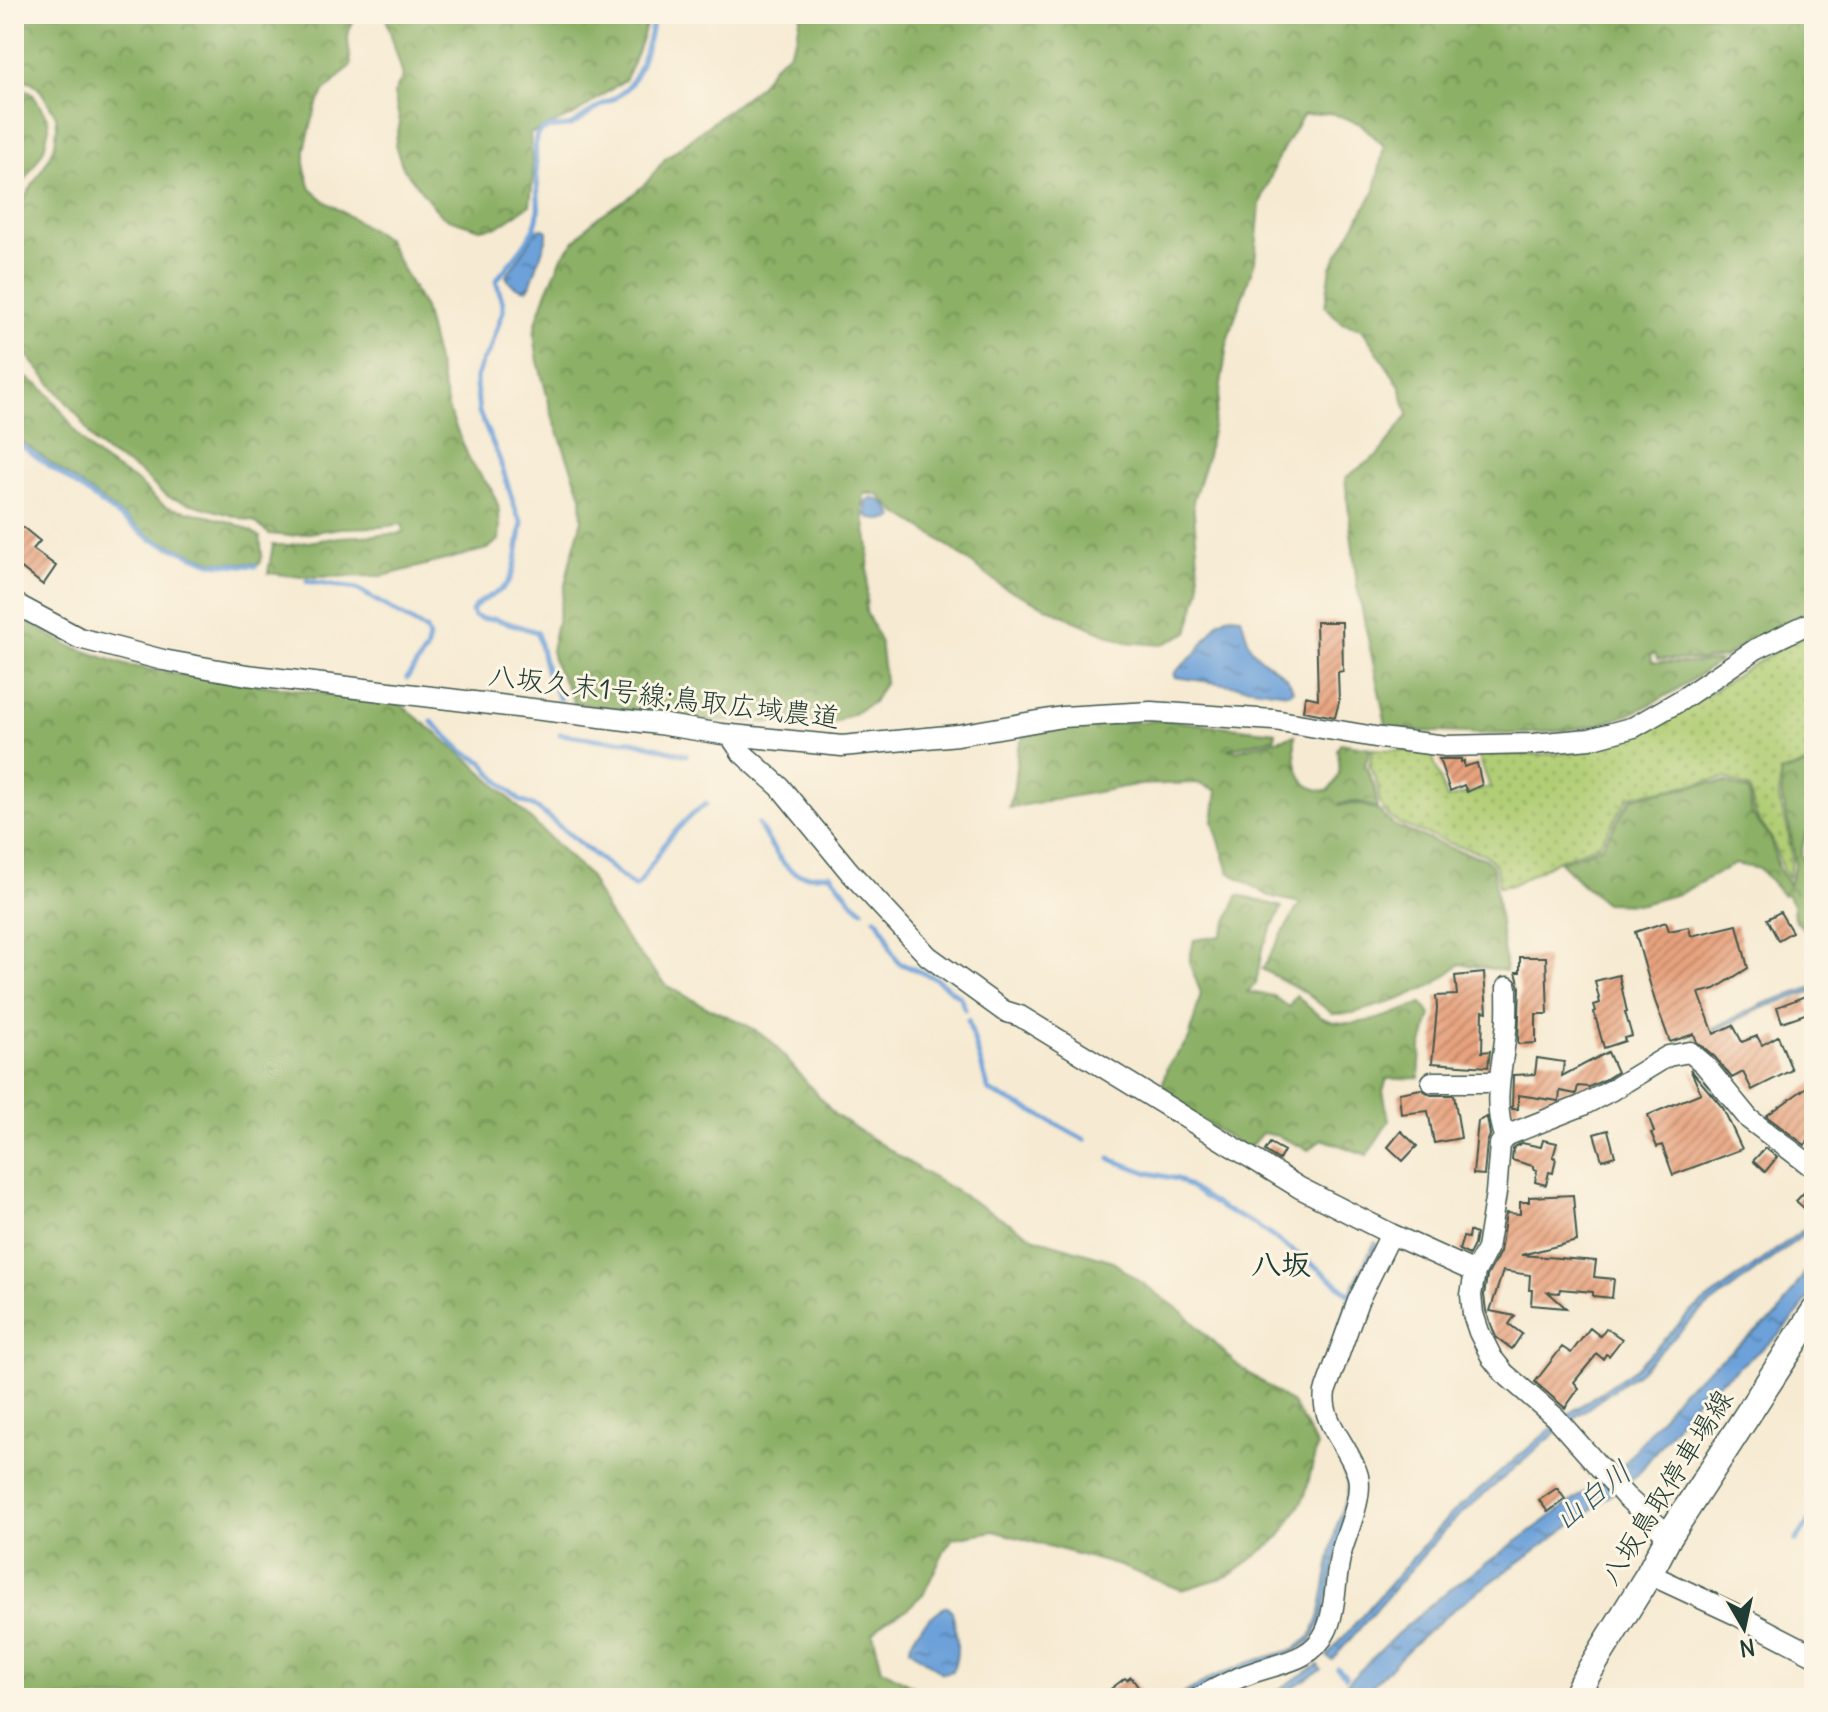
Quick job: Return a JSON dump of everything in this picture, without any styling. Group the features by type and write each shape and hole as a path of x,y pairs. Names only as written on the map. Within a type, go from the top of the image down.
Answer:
{"main road":[{"name":"八坂鳥取停車場線","path":"1575,1698 1669,1536 1814,1312"}],"street":[{"name":"八坂久末1号線;鳥取広域農道","path":"14,603 79,638 163,660 247,675 842,746 958,735 1062,717 1151,712 1274,720 1446,746 1590,739 1634,727 1681,700 1756,649 1814,621"},
{"path":"730,735 742,753 780,787 849,871 928,956 1004,1011 1020,1016 1300,1188 1475,1272"},
{"path":"1505,1138 1500,1125 1499,1082 1506,1030 1507,987"},
{"path":"1669,1536 1625,1496 1555,1417 1504,1373 1492,1358 1479,1332 1471,1295 1475,1272 1487,1249 1500,1144 1508,1135 1581,1106 1668,1056 1690,1052 1704,1064 1749,1119 1814,1168"},
{"path":"1432,1082 1499,1082"},
{"path":"1199,1698 1247,1674 1303,1656 1317,1647 1327,1631 1338,1564 1359,1491 1355,1468 1323,1401 1358,1301 1391,1234"},
{"path":"1649,1574 1814,1655"}],"green space":[{"path":"14,14 361,14 357,15 348,34 351,65 324,92 316,107 305,149 305,169 311,189 386,239 424,308 449,411 470,461 491,489 498,505 499,540 487,549 383,576 302,577 268,573 273,545 397,534 404,531 402,524 340,528 290,536 269,534 255,522 171,498 140,472 94,442 79,417 14,340 14,215 49,158 55,144 57,126 56,116 41,91 32,82 14,80"},
{"path":"381,14 650,14 626,79 574,115 530,134 533,176 530,205 499,226 480,229 439,213 403,168 395,145 400,123 394,94 403,76 386,18"},
{"path":"801,14 1814,14 1814,608 1725,657 1658,659 1654,653 1651,655 1654,662 1720,661 1655,702 1613,720 1588,727 1531,733 1387,729 1357,586 1345,478 1379,454 1408,415 1400,386 1362,329 1342,323 1325,306 1331,267 1375,190 1384,146 1361,124 1331,113 1303,115 1279,156 1260,204 1255,261 1228,338 1206,460 1193,501 1200,589 1188,632 1162,645 1126,642 1080,623 1003,587 936,537 896,512 878,494 864,494 863,511 869,547 866,612 880,641 885,681 873,702 829,725 676,719 574,703 551,650 582,519 581,495 553,418 538,361 534,334 537,320 563,255 587,227 632,195 665,159 758,87 773,66 789,52 797,36"},
{"path":"19,87 32,93 48,119 49,127 44,149 14,198 14,89"},
{"path":"14,374 41,387 89,449 138,482 162,504 236,524 260,537 260,564 211,561 153,538 14,436"},
{"path":"14,615 68,645 125,665 399,703 476,766 589,876 610,916 667,986 743,1023 770,1040 834,1114 922,1171 1035,1238 1110,1260 1184,1313 1236,1364 1293,1404 1317,1446 1305,1496 1281,1536 1231,1575 1182,1590 1120,1566 994,1531 953,1538 924,1593 873,1633 882,1669 934,1698 14,1698"},
{"path":"1814,631 1814,762 1780,772 1779,800 1788,830 1792,861 1788,878 1772,839 1755,814 1750,789 1726,778 1630,796 1599,845 1559,860 1512,885 1499,887 1496,866 1485,854 1395,822 1379,801 1378,786 1369,764 1373,749 1431,752 1447,799 1490,787 1478,754 1566,753 1624,738 1680,711 1759,661"},
{"path":"1163,720 1276,732 1275,738 1229,749 1235,751 1295,735 1296,763 1303,779 1317,789 1328,791 1338,776 1337,749 1341,743 1371,748 1365,764 1375,788 1377,808 1359,802 1339,805 1359,804 1379,811 1393,825 1484,858 1493,867 1506,971 1460,964 1435,984 1398,1000 1353,1013 1333,1014 1304,992 1262,969 1300,903 1269,896 1229,872 1213,822 1217,791 1197,783 1135,785 1009,808 1018,749 1028,734 1078,726"},
{"path":"1814,763 1814,828 1806,833 1801,854 1814,890 1814,928 1805,931 1794,918 1793,905 1787,894 1782,895 1760,869 1734,864 1681,893 1642,904 1605,903 1560,862 1601,847 1632,798 1727,782 1749,791 1752,814 1770,838 1778,867 1789,885 1795,863 1782,800 1781,773"},
{"path":"1238,895 1282,907 1262,949 1256,984 1247,992 1274,996 1289,1007 1296,995 1317,1014 1336,1022 1374,1020 1422,1003 1431,1015 1421,1048 1419,1078 1387,1079 1383,1091 1389,1121 1367,1155 1322,1139 1309,1150 1278,1136 1262,1133 1248,1149 1160,1095 1167,1067 1189,1039 1201,993 1189,963 1194,940 1221,936"}],"water":[{"path":"544,229 547,237 530,286 527,290 517,287 506,276 536,230"},
{"path":"871,498 885,504 894,517 879,520 866,515 866,501"},
{"path":"1229,616 1241,617 1252,649 1286,678 1293,690 1288,693 1174,677 1219,621"},
{"path":"1814,987 1814,991 1762,1008 1696,1040 1695,1037 1765,1003"},
{"path":"1814,1222 1814,1227 1698,1314 1639,1372 1571,1420 1568,1414 1636,1368 1692,1311"},
{"path":"1375,1242 1378,1244 1316,1391 1352,1489 1322,1620 1312,1640 1296,1651 1184,1698 1176,1698 1213,1677 1295,1649 1310,1637 1319,1618 1336,1528 1348,1486 1340,1459 1318,1425 1313,1408 1313,1390 1356,1279"},
{"name":"山白川","path":"1814,1258 1814,1288 1799,1312 1777,1337 1694,1402 1638,1474 1459,1605 1417,1641 1360,1698 1332,1698 1398,1633 1445,1593 1625,1463 1682,1390 1778,1314"},
{"path":"1554,1426 1557,1432 1453,1521 1332,1660 1327,1656 1449,1516"},
{"path":"944,1607 952,1611 957,1649 952,1671 942,1673 910,1649 917,1631"},
{"path":"1318,1665 1321,1670 1275,1698 1265,1698"}],"building":[{"path":"14,520 40,541 33,549 56,566 43,585 14,562"},
{"path":"1316,622 1342,622 1343,671 1338,672 1339,702 1335,717 1303,711 1305,696 1318,699"},
{"path":"1439,759 1461,759 1464,767 1477,763 1482,785 1467,792 1464,785 1450,791"},
{"path":"1780,912 1792,932 1778,940 1767,919"},
{"path":"1666,922 1669,931 1689,927 1691,936 1737,925 1748,968 1715,989 1699,993 1714,1034 1733,1025 1742,1042 1757,1036 1762,1045 1778,1036 1792,1070 1752,1090 1743,1072 1732,1078 1714,1056 1697,1042 1694,1034 1670,1042 1635,932"},
{"path":"1520,957 1546,957 1548,1014 1536,1014 1536,1043 1518,1044 1520,987 1516,972 1520,972"},
{"path":"1484,973 1487,1012 1483,1011 1482,1052 1490,1051 1488,1067 1432,1063 1436,996 1457,995 1455,976"},
{"path":"1619,975 1632,1036 1604,1048 1594,1012 1594,1005 1600,1003 1595,981"},
{"path":"1805,996 1811,1012 1782,1022 1777,1007"},
{"path":"1608,1052 1617,1072 1606,1079 1589,1087 1578,1086 1576,1094 1560,1091 1559,1101 1518,1095 1518,1109 1512,1109 1513,1075 1535,1074 1537,1058 1564,1062 1562,1076"},
{"path":"1690,1069 1723,1108 1742,1149 1673,1175 1662,1145 1657,1147 1651,1133 1654,1132 1648,1115 1701,1093"},
{"path":"1814,1082 1814,1133 1805,1145 1766,1116"},
{"path":"1421,1089 1431,1095 1454,1095 1461,1138 1434,1143 1428,1111 1401,1114 1399,1093"},
{"path":"1487,1117 1490,1135 1484,1175 1473,1174 1478,1121"},
{"path":"1608,1130 1615,1156 1602,1160 1594,1134"},
{"path":"1401,1131 1417,1146 1403,1161 1388,1147"},
{"path":"1543,1140 1557,1143 1553,1173 1549,1172 1546,1185 1535,1182 1537,1170 1533,1166 1512,1160 1516,1146 1522,1143 1541,1147"},
{"path":"1270,1143 1284,1151 1279,1160 1265,1151"},
{"path":"1765,1148 1777,1157 1765,1172 1753,1161"},
{"path":"1814,1182 1814,1217 1796,1201"},
{"path":"1573,1195 1577,1241 1521,1255 1596,1261 1594,1277 1614,1279 1612,1298 1593,1296 1593,1292 1560,1289 1559,1293 1548,1292 1566,1308 1531,1305 1530,1275 1503,1271 1490,1311 1515,1316 1509,1324 1522,1334 1512,1349 1496,1337 1486,1311 1484,1295 1487,1276 1500,1252 1506,1213 1520,1214 1520,1202 1529,1202 1529,1197"},
{"path":"1469,1231 1476,1234 1469,1255 1459,1250 1463,1237 1468,1238"},
{"path":"1590,1328 1600,1336 1606,1328 1622,1339 1609,1356 1606,1354 1603,1359 1597,1354 1574,1382 1579,1388 1565,1408 1535,1382 1562,1347 1571,1353"},
{"path":"1557,1488 1565,1499 1548,1512 1539,1500"},
{"path":"1131,1677 1146,1698 1099,1698 1125,1678"}],"waterway":[{"path":"560,699 547,674 537,632 495,619 482,619 474,616 472,611 507,584 515,563 522,522 479,412 476,377 489,352 503,311 496,281 536,224 537,135 545,129 574,123 626,89 643,59 655,14"},
{"path":"14,440 151,539 210,563 256,566"},
{"path":"307,581 357,589 426,630 429,638 426,651 407,678"},
{"path":"432,722 464,752 483,762 519,800 537,808 634,887 668,839 706,804"},
{"path":"560,734 633,741 686,755"},
{"path":"758,824 776,853 792,871 806,875 831,874 863,910"},
{"path":"1814,843 1811,849 1814,870"},
{"path":"875,918 899,963 935,978 960,997 965,1009"},
{"path":"968,1020 989,1091 1085,1140"},
{"path":"1110,1159 1177,1179 1223,1209 1254,1224 1351,1295"},
{"path":"1796,1541 1814,1514"},
{"path":"1338,1669 1346,1677"}],"district":[{"name":"八坂","path":"1281,1264"}]}
